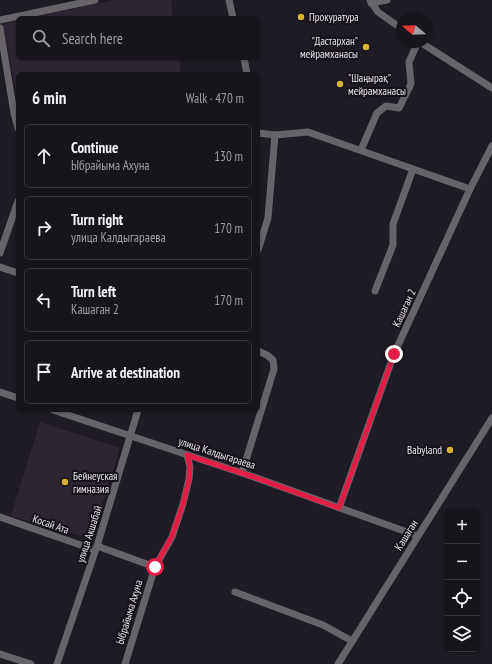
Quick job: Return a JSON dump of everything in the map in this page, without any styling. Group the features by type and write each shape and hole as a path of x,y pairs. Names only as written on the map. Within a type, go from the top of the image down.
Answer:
{"street":[{"path":"19,16 95,0"},
{"path":"229,0 233,16"},
{"path":"387,0 371,1 378,12 396,25"},
{"path":"0,20 16,17"},
{"path":"0,28 16,120"},
{"path":"361,150 377,113 386,106 399,108 411,84 409,62 416,48"},
{"path":"429,48 492,88"},
{"path":"244,60 248,72"},
{"path":"260,133 275,135 308,132 470,189"},
{"path":"260,244 268,218 275,135"},
{"name":"Кашаган 2","path":"339,508 394,354 470,189 492,146"},
{"path":"375,291 393,245 394,224 413,169"},
{"path":"0,253 16,208"},
{"path":"0,267 16,272"},
{"path":"242,473 274,369 273,360 267,354 260,352"},
{"path":"0,392 16,397"},
{"name":"улица Калдыгараева","path":"59,412 242,473 418,536"},
{"name":"улица Акшабай","path":"57,664 96,548 137,412"},
{"name":"Кашаган","path":"338,664 492,418"},
{"name":"Ыбрайыма Ахуна","path":"125,664 155,567 172,536 183,504 189,479 190,467 187,455"},
{"name":"Косай Ата","path":"0,517 155,567"},
{"path":"235,592 323,624 352,641"},
{"path":"0,654 9,661 31,664"}],"shaded area":[{"path":"115,0 171,0 173,16 40,16"},
{"path":"16,21 16,60 179,60 181,72 16,72 16,91 3,24"},
{"name":"Бейнеуская гимназия","path":"40,422 120,448 91,539 11,516"}],"place":[{"name":"Прокуратура","path":"301,17"},
{"name":"\"Дастархан\" мейрамханасы","path":"366,47"},
{"name":"\"Шаңырақ\" мейрамханасы","path":"340,84"},
{"name":"Babyland","path":"450,450"},
{"name":"Бейнеуская гимназия","path":"65,482"}],"route":[{"path":"155,567 172,536 183,504 189,479 190,467 187,455 254,477 339,508 394,354"}]}
